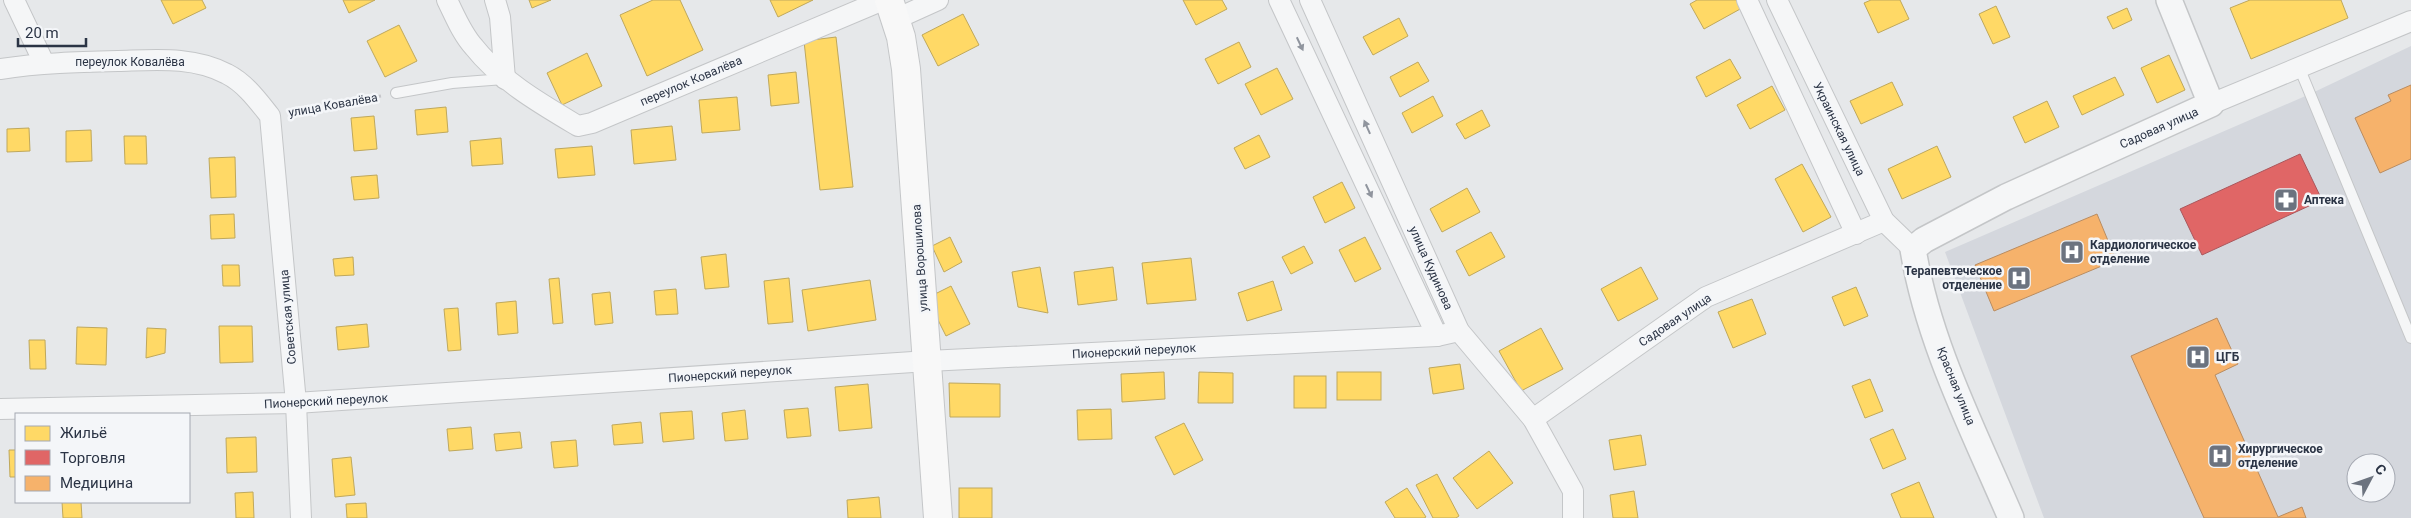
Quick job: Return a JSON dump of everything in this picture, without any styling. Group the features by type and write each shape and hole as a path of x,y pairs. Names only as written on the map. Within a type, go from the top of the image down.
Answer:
{"main road":[{"name":"улица Ворошилова","path":"889,6 906,69 938,518"}],"street":[{"path":"14,0 44,63"},
{"path":"448,0 464,33 474,48 505,79"},
{"path":"495,0 500,17 505,79"},
{"name":"переулок Ковалёва","path":"505,79 578,126 592,123 889,6 938,0"},
{"name":"улица Кудинова","path":"1280,0 1437,336"},
{"name":"улица Кудинова","path":"1310,0 1459,331 1533,419 1573,491 1572,518"},
{"path":"1746,0 1856,234"},
{"name":"Украинская улица","path":"1777,0 1884,221 1913,249"},
{"path":"2168,0 2211,104"},
{"name":"Садовая улица","path":"1913,249 1924,240 1998,201 2211,104 2411,21"},
{"name":"переулок Ковалёва","path":"0,69 44,63 173,60 202,64 228,74 252,93 270,116"},
{"name":"Советская улица","path":"270,116 296,404 301,518"},
{"name":"Садовая улица","path":"1533,419 1706,297 1884,221"},
{"name":"Красная улица","path":"1913,249 1923,302 1934,333 2011,518"},
{"name":"Пионерский переулок","path":"0,409 296,404 928,361 1437,336 1459,331"}],"lane":[{"path":"2299,67 2411,338"},
{"path":"396,93 452,83 505,79"}],"path":[{"name":"улица Ковалёва","path":"270,116 396,93"}],"shaded area":[{"name":"ЦГБ","path":"2411,46 2411,518 2044,518 1945,252 2310,94"}],"building: Жильё":[{"path":"161,0 202,0 206,8 173,24"},
{"path":"343,0 375,0 349,13"},
{"path":"529,0 551,0 532,8"},
{"path":"653,0 680,0 703,50 647,76 620,15"},
{"path":"770,0 813,0 778,17"},
{"path":"1183,0 1222,0 1227,9 1196,25"},
{"path":"1697,0 1738,0 1742,8 1704,29 1690,4"},
{"path":"1871,0 1900,0 1909,19 1878,33 1864,3"},
{"path":"2250,0 2341,0 2348,18 2251,59 2230,8"},
{"path":"1996,6 2010,37 1993,44 1979,14"},
{"path":"2127,8 2132,20 2113,29 2107,17"},
{"path":"963,14 979,45 938,66 922,35"},
{"path":"1399,18 1408,36 1373,55 1363,37"},
{"path":"399,25 417,61 385,77 367,41"},
{"path":"836,37 853,187 820,190 804,41"},
{"path":"1239,42 1251,67 1218,84 1205,59"},
{"path":"587,53 602,86 562,105 547,73"},
{"path":"2169,55 2185,90 2157,103 2141,68"},
{"path":"1730,59 1741,78 1706,97 1696,77"},
{"path":"1418,62 1429,81 1400,97 1390,77"},
{"path":"1277,68 1293,99 1261,115 1245,84"},
{"path":"796,72 799,103 771,106 768,75"},
{"path":"2115,77 2124,95 2082,115 2073,96"},
{"path":"1892,82 1903,105 1861,124 1850,101"},
{"path":"1772,86 1785,110 1750,129 1737,105"},
{"path":"1433,96 1443,116 1412,133 1402,113"},
{"path":"737,97 740,130 702,133 699,100"},
{"path":"2047,101 2059,127 2025,143 2013,117"},
{"path":"446,107 448,132 417,135 415,110"},
{"path":"1482,110 1490,126 1465,139 1456,124"},
{"path":"374,116 377,149 354,151 351,118"},
{"path":"672,126 676,160 634,164 631,130"},
{"path":"29,128 30,151 7,152 7,129"},
{"path":"91,130 92,161 66,162 66,131"},
{"path":"1259,135 1270,157 1245,169 1234,148"},
{"path":"124,136 146,136 147,164 125,164"},
{"path":"501,138 503,164 472,166 470,141"},
{"path":"592,146 595,175 558,178 555,149"},
{"path":"1937,146 1951,177 1902,199 1888,169"},
{"path":"235,157 236,197 211,198 209,158"},
{"path":"1802,164 1831,217 1803,232 1775,179"},
{"path":"377,175 379,198 354,200 351,177"},
{"path":"1342,182 1355,208 1325,223 1313,197"},
{"path":"1467,188 1480,212 1442,232 1430,209"},
{"path":"234,214 235,238 211,239 210,215"},
{"path":"1491,232 1505,257 1469,276 1456,251"},
{"path":"950,237 962,262 944,272 932,246"},
{"path":"1365,237 1381,269 1355,282 1339,250"},
{"path":"1304,246 1313,263 1291,274 1282,257"},
{"path":"726,254 729,287 705,289 701,257"},
{"path":"353,257 354,275 335,276 333,259"},
{"path":"1191,258 1196,300 1147,304 1142,263"},
{"path":"222,265 239,265 240,286 223,286"},
{"path":"1040,267 1048,313 1018,307 1012,272"},
{"path":"1113,267 1117,300 1078,305 1074,272"},
{"path":"1641,267 1658,299 1618,321 1601,289"},
{"path":"559,278 563,323 553,324 549,279"},
{"path":"789,278 793,322 768,324 764,281"},
{"path":"870,280 876,320 808,331 802,290"},
{"path":"1273,281 1282,310 1247,321 1238,293"},
{"path":"951,286 970,324 946,336 927,298"},
{"path":"1856,287 1868,316 1844,326 1832,297"},
{"path":"676,289 678,314 656,315 654,291"},
{"path":"610,292 613,323 595,325 592,294"},
{"path":"1752,299 1766,334 1733,348 1718,312"},
{"path":"516,301 518,333 498,335 496,303"},
{"path":"458,308 461,350 448,351 444,309"},
{"path":"367,324 369,347 338,350 336,327"},
{"path":"219,326 252,326 253,362 220,363"},
{"path":"77,327 107,328 106,365 76,364"},
{"path":"147,328 166,329 165,353 146,358"},
{"path":"1541,328 1563,369 1521,391 1499,351"},
{"path":"29,340 45,340 46,369 30,369"},
{"path":"1460,364 1464,389 1433,394 1429,368"},
{"path":"1164,372 1165,399 1122,402 1121,374"},
{"path":"1199,372 1233,373 1233,403 1198,403"},
{"path":"1337,372 1381,372 1381,400 1337,400"},
{"path":"1294,376 1326,376 1326,408 1294,408"},
{"path":"1870,379 1883,411 1865,418 1852,386"},
{"path":"949,383 1000,384 1000,417 950,417"},
{"path":"868,384 872,428 839,431 835,387"},
{"path":"808,408 811,436 787,438 784,410"},
{"path":"1111,409 1112,439 1078,440 1077,410"},
{"path":"745,410 748,439 725,441 722,413"},
{"path":"692,411 694,439 663,442 660,413"},
{"path":"641,422 643,443 614,445 612,425"},
{"path":"1184,423 1203,460 1174,475 1155,437"},
{"path":"471,427 473,449 449,451 447,429"},
{"path":"1893,429 1906,459 1883,469 1870,439"},
{"path":"520,432 522,448 496,451 494,434"},
{"path":"1641,435 1646,465 1614,470 1609,440"},
{"path":"256,437 257,472 227,473 226,438"},
{"path":"576,440 578,466 554,468 551,442"},
{"path":"9,450 15,450 15,477 10,477"},
{"path":"1489,451 1513,483 1477,509 1453,478"},
{"path":"351,457 355,495 335,497 332,459"},
{"path":"1437,474 1459,516 1456,518 1433,518 1416,485"},
{"path":"1919,482 1934,518 1901,518 1891,494"},
{"path":"959,488 992,488 992,518 959,518"},
{"path":"1407,488 1426,517 1395,518 1385,502"},
{"path":"1634,491 1638,518 1613,518 1610,495"},
{"path":"253,492 254,518 236,518 235,493"},
{"path":"879,497 881,518 848,518 847,500"},
{"path":"62,503 81,503 82,518 63,518"},
{"path":"366,503 367,518 347,518 346,504"}],"building: Торговля":[{"path":"2300,154 2322,200 2202,255 2180,209"}],"building: Медицина":[{"path":"2411,85 2411,159 2380,173 2355,118 2391,101 2388,95"},
{"path":"2097,214 2116,260 1994,311 1975,265"},
{"path":"2217,318 2238,364 2215,375 2278,517 2302,507 2306,518 2204,518 2131,356"}],"place":[{"name":"Аптека","path":"2286,200"},
{"name":"Кардиологическое отделение","path":"2072,252"},
{"name":"Терапевтеческое отделение","path":"2019,278"},
{"name":"ЦГБ","path":"2198,357"},
{"name":"Хирургическое отделение","path":"2220,456"}]}
